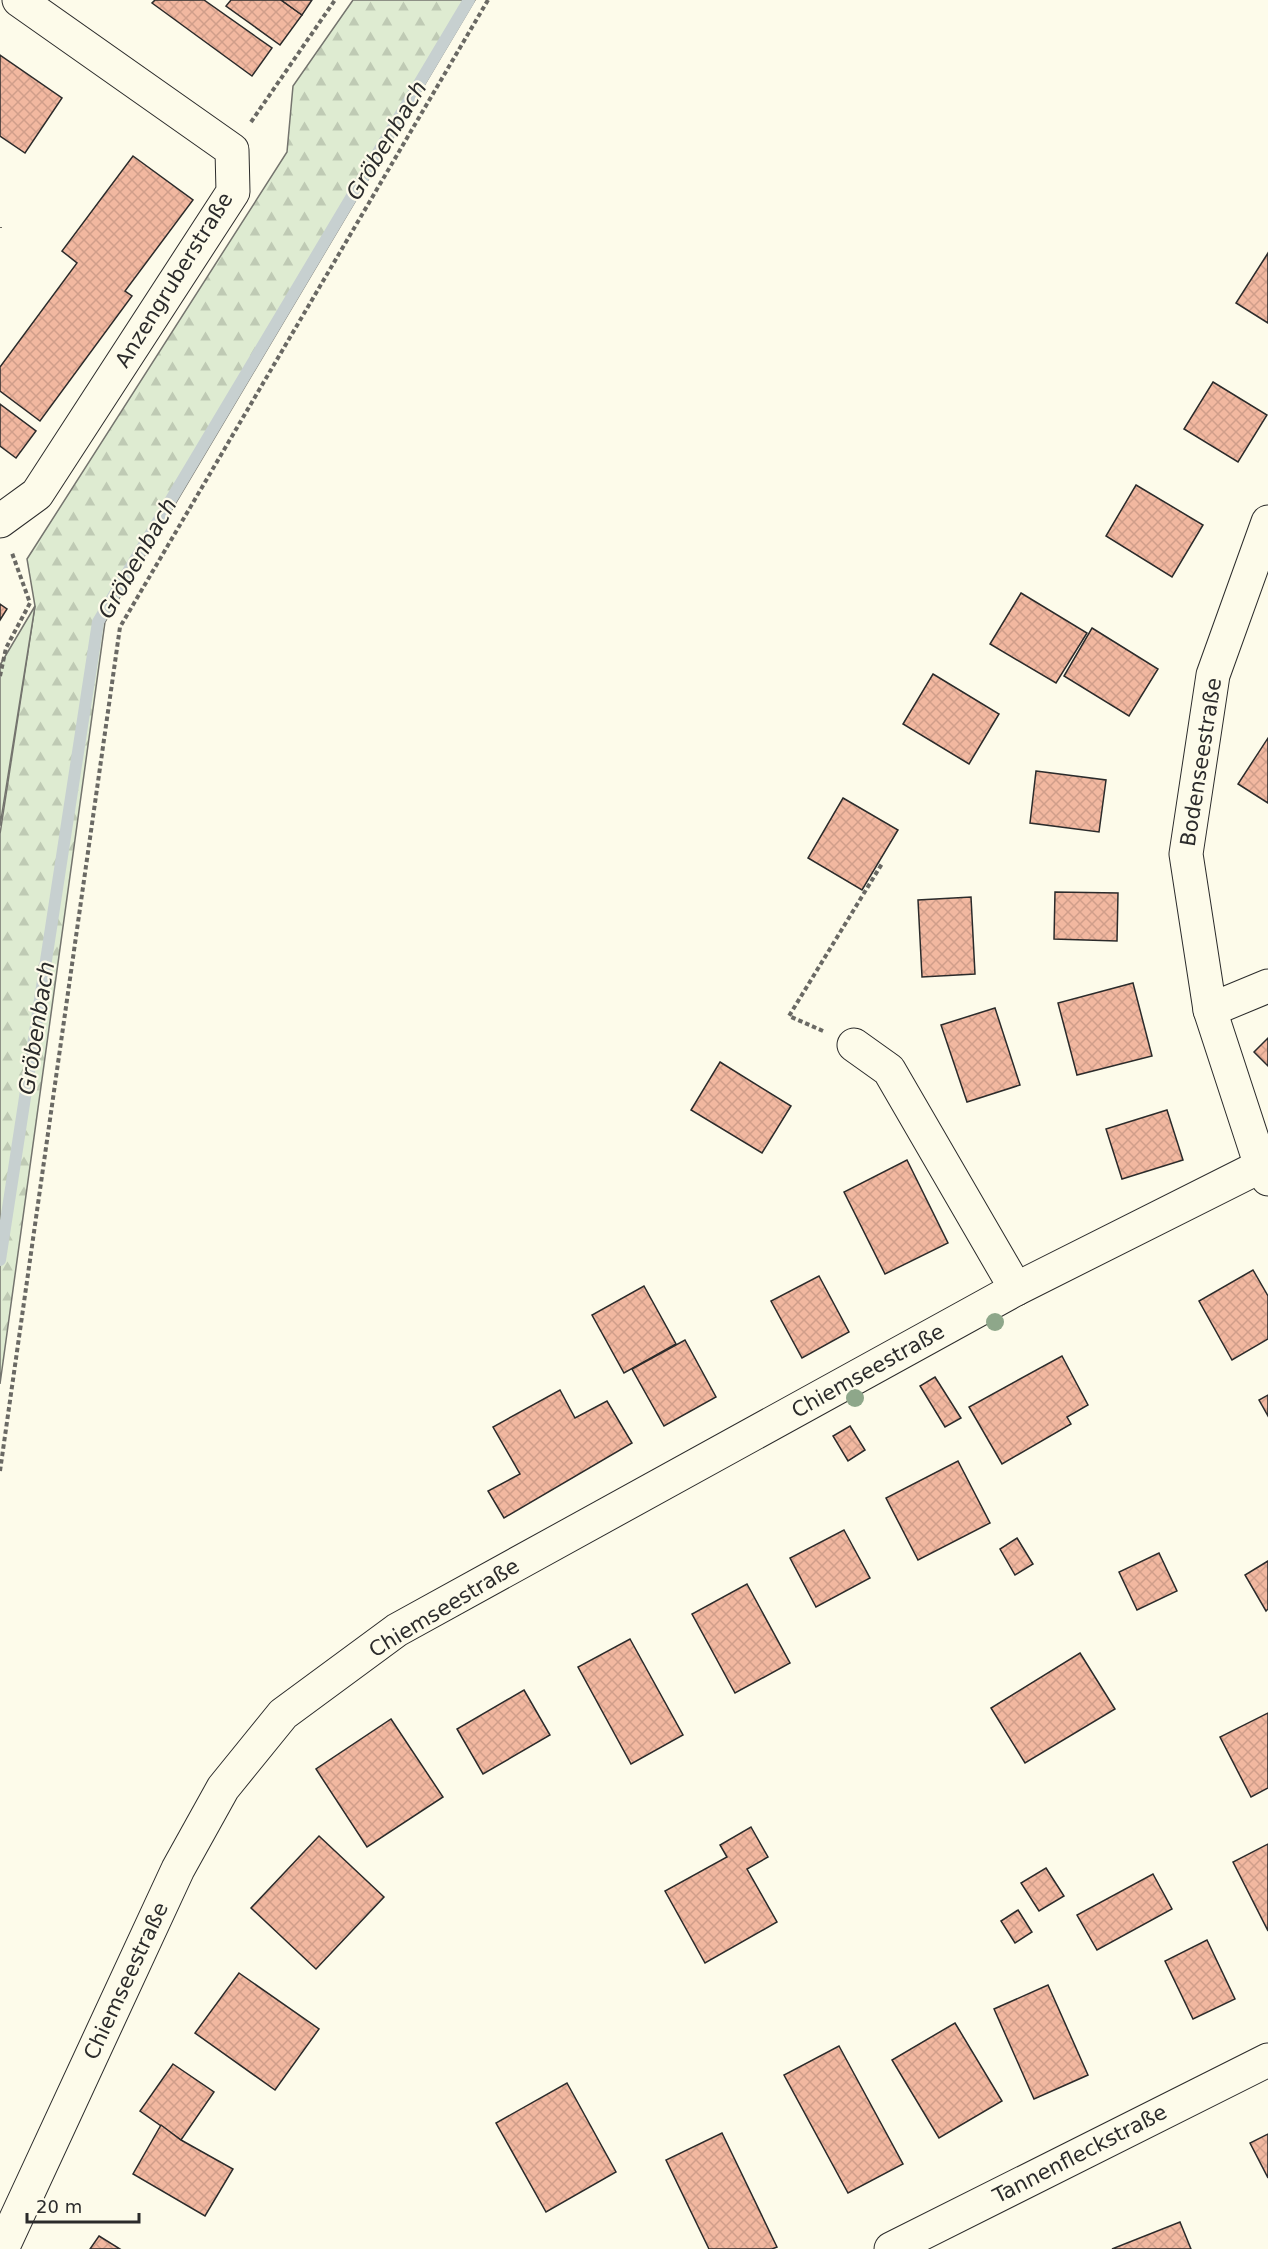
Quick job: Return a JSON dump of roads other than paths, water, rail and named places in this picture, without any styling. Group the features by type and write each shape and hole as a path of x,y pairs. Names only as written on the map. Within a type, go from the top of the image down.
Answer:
{"street":[{"name":"Anzengruberstraße","path":"0,521 37,494 233,192 232,150 19,0"},
{"name":"Bodenseestraße","path":"1264,1172 1210,1010 1186,854 1213,675 1268,522"},
{"path":"1210,1010 1268,986"},
{"path":"854,1045 889,1070 1016,1289"},
{"name":"Chiemseestraße","path":"2,2249 178,1869 222,1788 283,1714 397,1630 1016,1289 1264,1172"},
{"name":"Tannenfleckstraße","path":"891,2249 1268,2060"}],"waterway":[{"name":"Gröbenbach","path":"0,1260 98,622 469,0"}]}
